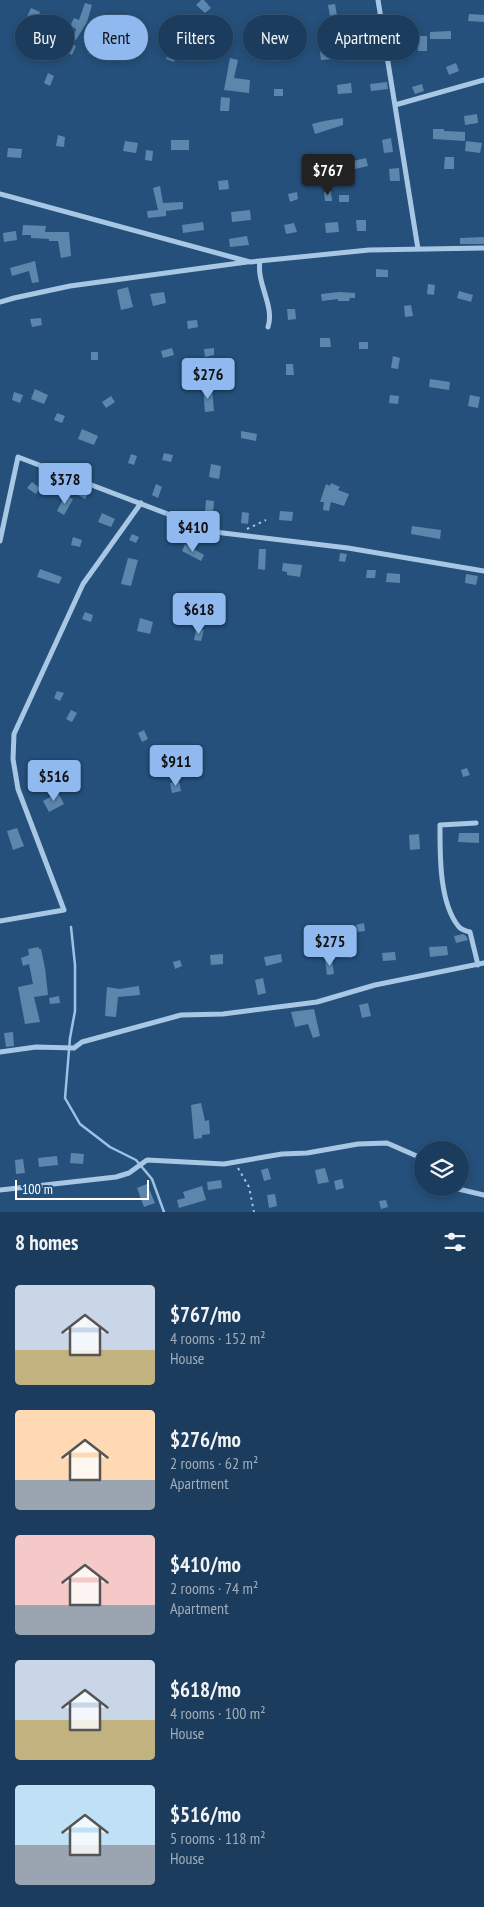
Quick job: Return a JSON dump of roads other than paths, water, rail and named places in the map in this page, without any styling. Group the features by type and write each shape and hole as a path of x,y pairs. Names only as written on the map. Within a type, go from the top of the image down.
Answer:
{"street":[{"path":"378,0 418,249"},
{"path":"396,106 484,80"},
{"path":"0,194 250,262"},
{"path":"0,302 70,286 250,262 369,250 484,248"},
{"path":"260,261 258,269 271,318 268,327"},
{"path":"0,541 18,457 215,532 348,548 484,571"},
{"path":"0,921 64,910 18,789 13,759 14,734 83,584 141,503"},
{"path":"0,1052 36,1047 74,1048 82,1042 182,1015 223,1014 317,1002 375,986 481,964 470,932 460,928 449,909 440,865 440,825 476,823"},
{"path":"0,1190 100,1179 129,1173 147,1160 224,1164 368,1143 387,1143 414,1155"},
{"path":"469,1192 484,1195"}],"waterway":[{"path":"71,927 75,965 75,1011 70,1038 65,1098 80,1124 110,1147 136,1160 152,1179 164,1212"}]}
